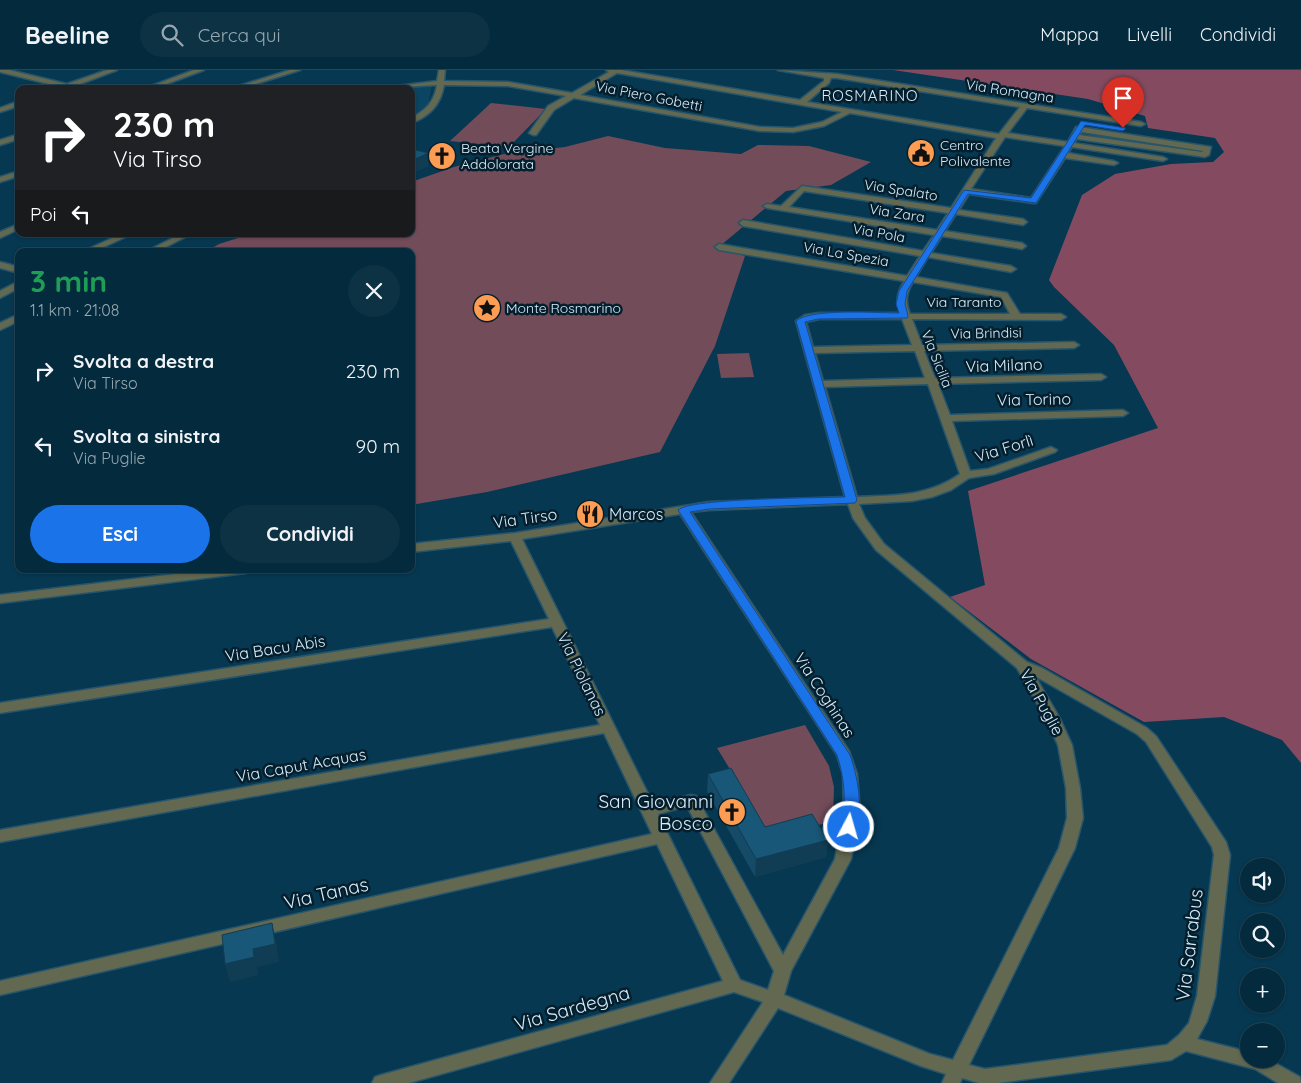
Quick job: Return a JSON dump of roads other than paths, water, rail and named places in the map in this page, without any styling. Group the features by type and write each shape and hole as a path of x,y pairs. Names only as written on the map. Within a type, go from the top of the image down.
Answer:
{"street":[{"path":"1,70 54,85"},
{"path":"0,78 24,70"},
{"path":"72,85 114,70"},
{"path":"158,85 201,70"},
{"path":"246,85 297,70"},
{"path":"415,119 428,113 435,105 441,83 442,70"},
{"path":"533,133 551,108 614,70 1002,136 1162,159"},
{"name":"Via Romagna","path":"780,70 1024,107 1081,126"},
{"path":"801,103 827,82 828,76"},
{"name":"Via Piero Gobetti","path":"415,85 441,83 508,84 760,129 793,130 816,126 849,111"},
{"path":"0,110 15,104"},
{"name":"Via Sicilia","path":"966,475 932,382 904,316 901,304 903,291 1002,136 1024,107"},
{"path":"1081,126 1141,124"},
{"path":"1081,126 1202,140"},
{"path":"966,191 1033,201 1081,126"},
{"path":"1081,126 1205,156 1208,149"},
{"path":"0,142 15,137"},
{"path":"1063,155 1114,163"},
{"path":"1,179 15,174"},
{"path":"1,179 15,183"},
{"name":"Via Spalato","path":"783,208 802,188 1023,222"},
{"name":"Via Zara","path":"767,206 1022,246"},
{"name":"Via Pola","path":"743,224 1011,269"},
{"path":"0,235 15,228"},
{"path":"95,248 121,237"},
{"path":"157,248 181,237"},
{"name":"Via La Spezia","path":"719,246 1004,295 1016,316"},
{"path":"0,266 15,269"},
{"path":"0,295 15,286"},
{"name":"Via Taranto","path":"808,317 1061,317"},
{"name":"Via Puglie","path":"808,317 801,321 858,518 880,547 1022,665 1052,717 1065,745 1073,788 1075,818 1068,848 953,1076"},
{"path":"1,326 15,319"},
{"name":"Via Brindisi","path":"809,350 1074,345"},
{"name":"Via Milano","path":"818,384 1101,377"},
{"name":"Via Torino","path":"946,418 1123,413"},
{"name":"Via Forlì","path":"966,475 990,472 1051,450"},
{"path":"852,500 912,498 939,492 966,475"},
{"name":"Via Tirso","path":"415,548 514,537 709,506 852,500"},
{"name":"Via Coghinas","path":"683,510 844,755 850,774 852,811 843,859 783,971 774,999 719,1083"},
{"name":"Via Piolanas","path":"514,537 734,985"},
{"path":"0,600 214,573"},
{"name":"Via Bacu Abis","path":"0,708 556,622"},
{"name":"Via Sarrabus","path":"1022,665 1045,675 1142,731 1151,739 1220,846 1222,856 1206,996 1195,1030 1185,1043"},
{"name":"Via Caput Acquas","path":"0,836 608,728"},
{"path":"649,811 691,800 783,971"},
{"name":"Via Tanas","path":"0,988 662,837"},
{"path":"734,985 774,999 927,1061 953,1076 986,1080 1171,1052 1185,1043 1260,1063 1294,1083"},
{"name":"Via Sardegna","path":"381,1083 734,985"}],"place":[{"name":"Centro Polivalente","path":"921,153"},
{"name":"Beata Vergine Addolorata","path":"442,156"},
{"name":"Monte Rosmarino","path":"487,308"},
{"name":"Marcos","path":"590,514"},
{"name":"San Giovanni Bosco","path":"732,812"}],"district":[{"name":"ROSMARINO","path":"870,96"}]}
